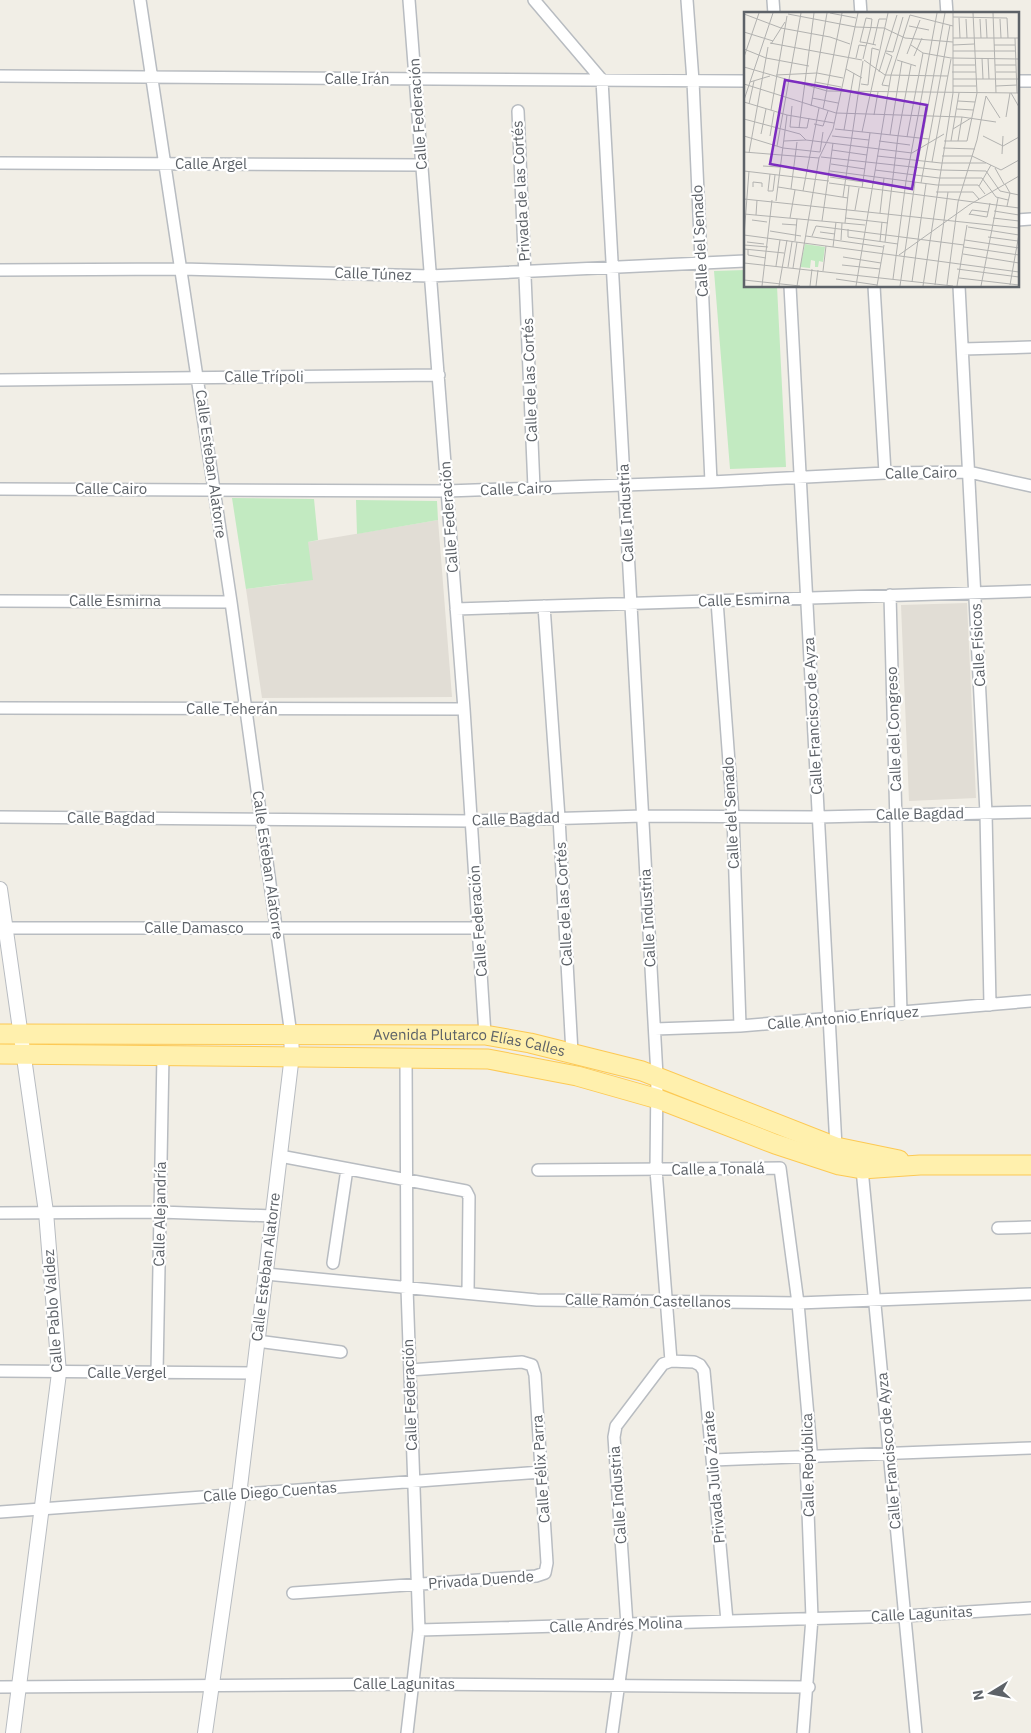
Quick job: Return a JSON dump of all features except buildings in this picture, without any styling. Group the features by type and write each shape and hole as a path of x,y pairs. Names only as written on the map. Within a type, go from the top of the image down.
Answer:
{"main road":[{"name":"Avenida Plutarco Elías Calles","path":"0,1034 485,1035 572,1053 657,1076 839,1165 862,1169 920,1165 1031,1164"},
{"name":"Avenida Plutarco Elías Calles","path":"0,1054 292,1055 488,1059 577,1076 788,1139 920,1165"}],"street":[{"name":"Calle Esteban Alatorre","path":"140,0 231,602 277,928 292,1055 254,1373 205,1733"},
{"name":"Calle Federación","path":"409,0 464,709 485,1035"},
{"path":"534,0 602,80"},
{"name":"Calle del Senado","path":"687,0 693,81 711,482"},
{"name":"Calle Irán","path":"0,76 744,81"},
{"name":"Calle Industria","path":"602,80 655,1029 658,1099 656,1170 671,1361 656,1371 616,1426 614,1437 627,1625 612,1733"},
{"path":"1018,81 1031,81"},
{"name":"Privada de las Cortés","path":"518,110 525,272"},
{"name":"Calle Argel","path":"0,163 422,165"},
{"path":"1018,220 1031,219"},
{"name":"Calle Túnez","path":"0,270 182,269 430,276 744,261"},
{"name":"Calle de las Cortés","path":"525,272 534,488"},
{"name":"Calle Francisco de Ayza","path":"790,288 836,1147"},
{"path":"874,288 885,472"},
{"name":"Calle Físicos","path":"960,288 986,813 990,1004"},
{"path":"963,349 1031,346"},
{"name":"Calle Trípoli","path":"0,380 439,375"},
{"name":"Calle Cairo","path":"0,489 447,491 624,486 885,472 969,472 1031,486"},
{"name":"Calle Esmirna","path":"456,609 1031,590"},
{"name":"Calle del Congreso","path":"890,595 901,1014"},
{"name":"Calle Esmirna","path":"0,601 231,602"},
{"name":"Calle del Senado","path":"717,601 733,816 740,1026"},
{"name":"Calle de las Cortés","path":"544,606 559,818 572,1053"},
{"name":"Calle Teherán","path":"0,708 464,709"},
{"name":"Calle Bagdad","path":"0,817 471,821 643,816 818,817 1031,812"},
{"name":"Calle Pablo Valdez","path":"0,889 3,928 22,1034 46,1212 59,1372 44,1507 13,1733"},
{"name":"Calle Damasco","path":"3,928 478,928"},
{"name":"Calle Antonio Enríquez","path":"655,1029 740,1026 901,1014 1031,1000"},
{"name":"Calle Alejandría","path":"157,1373 163,1056"},
{"name":"Calle Federación","path":"406,1057 407,1288 419,1630 407,1733"},
{"path":"280,1156 463,1191 468,1194 468,1293"},
{"name":"Calle a Tonalá","path":"538,1170 780,1168"},
{"name":"Calle República","path":"780,1168 798,1303 810,1450 806,1458 812,1618 809,1687 803,1733"},
{"path":"333,1263 347,1169"},
{"name":"Calle Francisco de Ayza","path":"862,1169 916,1733"},
{"path":"0,1213 160,1212 273,1216"},
{"path":"998,1228 1031,1226"},
{"name":"Calle Ramón Castellanos","path":"266,1274 537,1300 798,1303 1031,1294"},
{"path":"257,1341 340,1352"},
{"name":"Privada Julio Zárate","path":"671,1361 694,1362 703,1368 713,1460 726,1621"},
{"name":"Calle Félix Parra","path":"410,1370 522,1362 532,1364 535,1375 547,1564 545,1573"},
{"name":"Calle Vergel","path":"0,1371 254,1373"},
{"path":"713,1460 806,1458 1031,1448"},
{"name":"Calle Diego Cuentas","path":"0,1512 44,1507 238,1495 541,1472"},
{"name":"Privada Duende","path":"292,1593 536,1576 545,1573"},
{"name":"Calle Lagunitas","path":"812,1618 905,1616 1031,1608"},
{"name":"Calle Andrés Molina","path":"419,1630 812,1618"},
{"name":"Calle Lagunitas","path":"0,1687 413,1684 809,1687"}],"shaded area":[{"path":"438,520 452,697 262,698 246,589 286,584 308,542"},
{"path":"967,603 976,798 909,801 901,605"}],"green space":[{"path":"744,270 744,288 777,288 786,467 730,469 714,271"},
{"path":"232,498 314,499 318,540 308,542 313,580 246,589"},
{"path":"356,500 437,501 438,520 357,534"}]}
